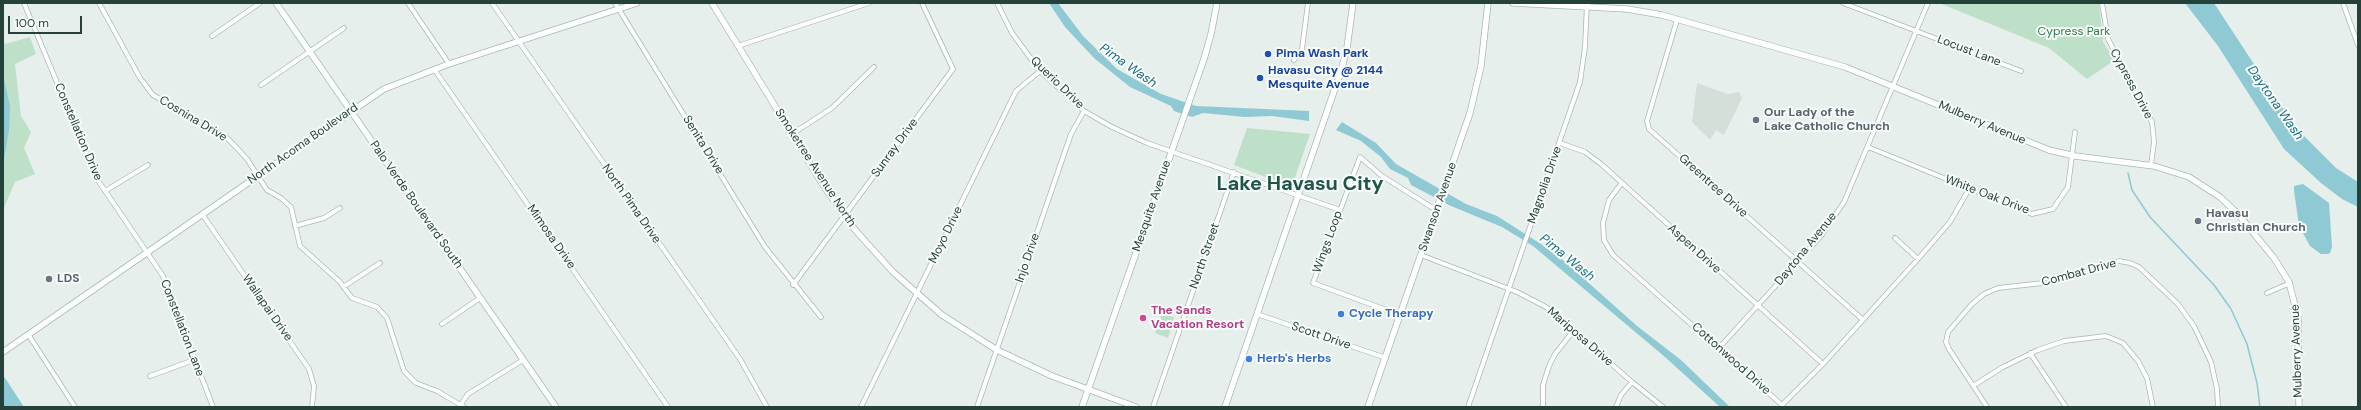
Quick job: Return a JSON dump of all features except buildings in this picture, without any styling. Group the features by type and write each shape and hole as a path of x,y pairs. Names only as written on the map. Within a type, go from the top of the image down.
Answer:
{"street":[{"name":"Constellation Drive","path":"24,3 83,149 105,191 146,252"},
{"name":"Cosnina Drive","path":"100,3 140,78 153,95 226,137 247,159 267,190 281,198 291,207 300,246 343,287 352,298 377,307 387,318 404,371 416,383 463,406"},
{"path":"212,36 260,3"},
{"name":"Palo Verde Boulevard South","path":"276,3 556,407"},
{"path":"408,3 449,64"},
{"name":"North Pima Drive","path":"492,3 740,359 767,407"},
{"name":"Senita Drive","path":"615,3 765,247 793,285 821,317"},
{"name":"North Acoma Boulevard","path":"3,352 350,111 396,83 449,64 637,3"},
{"name":"Smoketree Avenue North","path":"712,3 792,134 845,216 872,250 917,295 942,315 997,350 1028,366 1136,407"},
{"path":"738,46 869,3"},
{"name":"Sunray Drive","path":"793,285 953,69 922,3"},
{"name":"Querio Drive","path":"997,3 1012,33 1040,71 1084,110 1129,136 1340,210"},
{"name":"Mesquite Avenue","path":"1082,407 1208,44 1217,3"},
{"path":"1294,60 1302,49 1308,3"},
{"path":"1225,407 1341,71 1347,48 1353,3"},
{"name":"Swanson Avenue","path":"1368,407 1444,188 1476,90 1485,42 1488,3"},
{"name":"Mulberry Avenue","path":"1513,3 1587,5 1638,10 1677,20 1845,67 2037,146 2072,155 2151,165 2189,178 2220,197 2238,213 2274,258 2290,283 2298,318 2299,407"},
{"name":"Locust Lane","path":"1843,3 2021,71"},
{"name":"Daytona Avenue","path":"1718,349 1758,307 1821,236 1841,206 1868,147 1928,3"},
{"name":"Cypress Drive","path":"2102,3 2104,27 2110,44 2152,122 2154,142 2151,165"},
{"path":"2343,3 2358,45"},
{"name":"Magnolia Drive","path":"1468,407 1580,82 1585,46 1587,5"},
{"name":"Greentree Drive","path":"1677,20 1647,122 1649,129 1862,319"},
{"path":"261,85 344,28"},
{"path":"792,134 832,108 874,67"},
{"name":"Mimosa Drive","path":"434,69 668,407"},
{"name":"Moyo Drive","path":"861,407 1016,91 1040,71"},
{"name":"Injo Drive","path":"976,407 1071,134 1084,110"},
{"name":"White Oak Drive","path":"1868,147 2032,214 2053,208 2068,188 2075,132"},
{"name":"Aspen Drive","path":"1560,143 1585,152 1601,164 1621,184 1823,364"},
{"name":"Wings Loop","path":"1400,315 1313,283 1360,157 1382,176 1436,210"},
{"path":"105,191 148,165"},
{"name":"North Street","path":"1153,407 1234,172"},
{"name":"Cottonwood Drive","path":"1621,184 1609,200 1605,210 1603,232 1607,247 1613,255 1782,405 1823,364 1862,319 1918,259 1950,222 1969,189"},
{"path":"295,226 324,218 340,208"},
{"name":"Wallapai Drive","path":"202,214 309,369 314,386 312,407"},
{"path":"1894,238 1918,259"},
{"name":"Constellation Lane","path":"146,252 163,276 213,407"},
{"name":"Mariposa Drive","path":"1421,255 1527,296 1546,307 1663,407"},
{"path":"343,287 380,263"},
{"name":"Combat Drive","path":"1973,386 1949,349 1946,339 1948,332 1972,304 1993,290 2008,286 2045,284 2112,263 2130,263 2139,268 2168,294 2194,326 2211,362 2217,389 2218,407"},
{"path":"2267,293 2290,283"},
{"path":"442,324 480,298"},
{"name":"Scott Drive","path":"1257,314 1386,358"},
{"path":"1543,407 1543,385 1548,366 1555,354 1574,330"},
{"path":"28,334 75,407"},
{"path":"1987,407 1973,386 2003,366 2056,343 2096,336 2106,336 2116,339 2125,345 2143,370 2153,407"},
{"path":"2030,353 2066,407"},
{"path":"150,376 194,360"},
{"path":"463,406 468,394 523,360"},
{"path":"1616,407 1621,395 1632,382"}],"shaded area":[{"path":"1697,83 1728,94 1739,92 1742,98 1724,135 1716,130 1710,140 1692,122"}],"green space":[{"name":"Cypress Park","path":"1939,3 2099,3 2103,42 2115,60 2087,79 2049,48"},
{"path":"30,37 36,54 15,64 21,116 31,132 24,148 35,174 15,182 3,210 3,39 5,44"},
{"path":"1247,128 1310,134 1293,183 1279,182 1234,165"},
{"path":"1162,313 1174,317 1168,338 1155,333"}],"water":[{"path":"1049,3 1058,3 1083,36 1117,69 1161,94 1196,106 1309,111 1309,121 1272,116 1245,117 1203,113 1192,117 1174,111 1171,106 1130,87 1094,58 1065,27"},
{"name":"Daytona Wash","path":"2185,3 2214,3 2295,127 2336,168 2358,182 2358,207 2342,199 2321,183 2284,149 2218,46"},
{"path":"3,75 10,106 9,130 3,165"},
{"path":"1342,122 1376,143 1396,164 1466,204 1497,216 1555,253 1637,326 1681,360 1730,407 1720,407 1665,357 1533,246 1502,227 1451,206 1411,185 1408,178 1390,169 1381,157 1361,141 1336,130"},
{"path":"2303,184 2329,203 2332,247 2330,253 2328,254 2321,254 2310,246 2299,226 2294,186"},
{"path":"3,376 5,378 24,407 3,407"}],"waterway":[{"path":"2128,173 2132,190 2150,217 2214,285 2231,309 2247,344 2257,383 2260,407"}],"place":[{"name":"Pima Wash Park","path":"1268,54"},
{"name":"Havasu City @ 2144 Mesquite Avenue","path":"1260,78"},
{"name":"Our Lady of the Lake Catholic Church","path":"1756,120"},
{"name":"Havasu Christian Church","path":"2198,221"},
{"name":"LDS","path":"49,279"},
{"name":"Cycle Therapy","path":"1341,314"},
{"name":"The Sands Vacation Resort","path":"1143,318"},
{"name":"Herb's Herbs","path":"1249,359"}],"district":[{"name":"Lake Havasu City","path":"1300,185"}],"water label":[{"name":"Pima Wash","path":"1128,66"},
{"name":"Pima Wash","path":"1567,258"}]}
